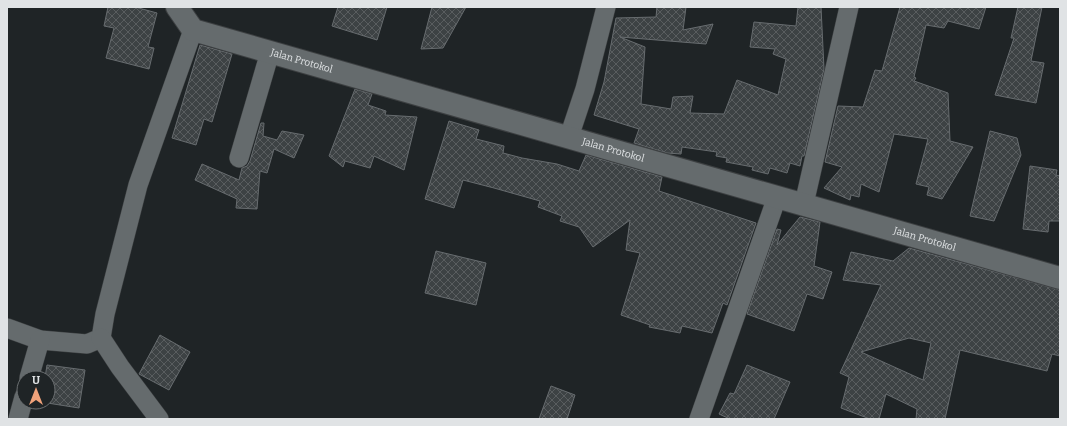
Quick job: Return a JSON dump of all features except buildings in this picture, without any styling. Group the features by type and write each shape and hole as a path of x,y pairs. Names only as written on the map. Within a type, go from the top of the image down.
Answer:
{"street":[{"path":"159,419 120,367 101,338 105,314 138,185 193,30 177,7"},
{"path":"569,137 585,89 606,7"},
{"path":"804,204 849,7"},
{"name":"Jalan Protokol","path":"193,30 1060,278"},
{"path":"239,158 270,52"},
{"path":"699,419 777,197"},
{"path":"7,328 40,340 88,344 101,338"},
{"path":"31,370 40,340"}]}
